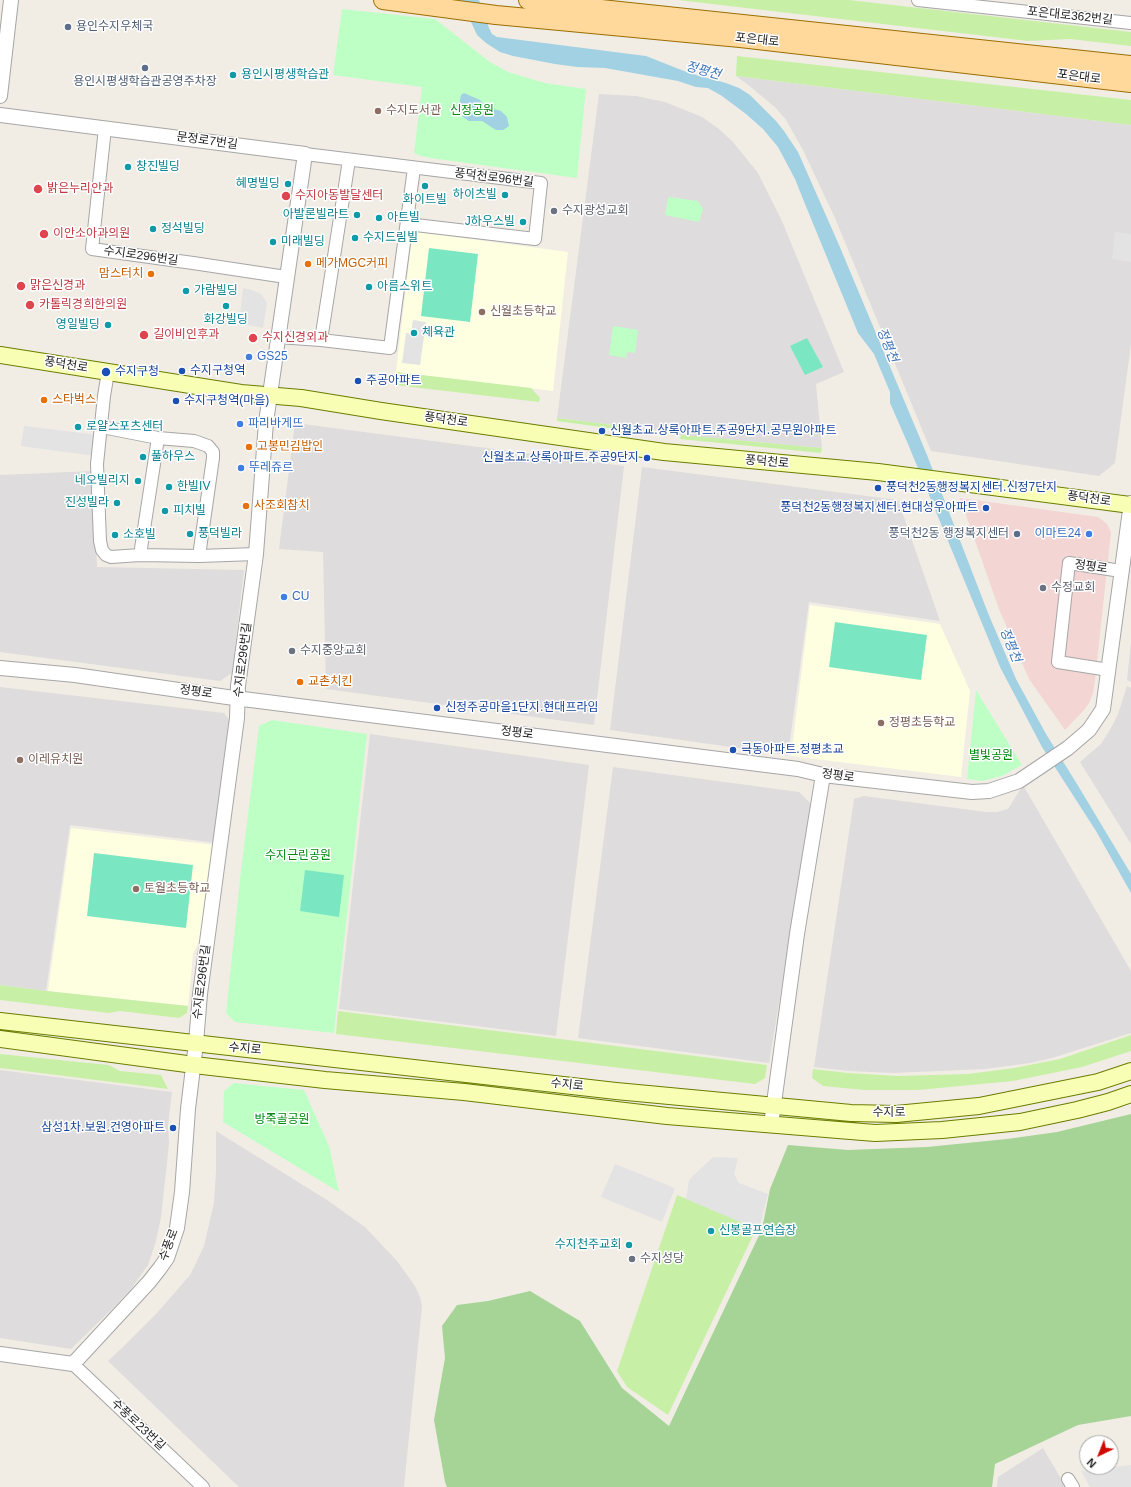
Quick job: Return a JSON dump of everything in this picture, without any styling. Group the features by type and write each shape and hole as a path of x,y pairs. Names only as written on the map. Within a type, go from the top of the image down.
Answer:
{"main road":[{"name":"포은대로","path":"383,0 496,15 740,38 1131,84"},
{"name":"포은대로","path":"528,0 1131,65"},
{"name":"풍덕천로","path":"0,355 241,393 302,398 381,411 664,452 893,474 1131,504"},
{"name":"수지로","path":"0,1021 616,1091 851,1113 896,1114 930,1112 979,1106 1098,1082 1131,1071"},
{"name":"수지로","path":"0,1039 194,1065 325,1080 464,1092 667,1116 875,1133 1020,1122 1108,1102 1131,1094"}],"street":[{"path":"0,96 11,0"},
{"name":"포은대로362번길","path":"918,0 962,2 1131,23"},
{"name":"문정로7번길","path":"0,115 414,168"},
{"name":"수지로296번길","path":"105,128 92,249 286,277"},
{"name":"수지로296번길","path":"196,1043 200,994 237,718 238,697 256,554 269,395 305,154"},
{"path":"320,340 349,160"},
{"path":"278,337 390,348 414,168"},
{"name":"풍덕천로96번길","path":"407,224 535,239 541,183 414,168"},
{"path":"108,372 97,464 102,550 106,555 112,557 140,555 199,556 256,554"},
{"path":"102,428 158,438 194,441 208,446 213,452 199,556"},
{"path":"140,555 158,438"},
{"name":"정평로","path":"0,668 75,675 798,768 823,775 981,792 1019,781 1068,748 1089,730 1103,709 1131,504"},
{"name":"정평로","path":"1109,670 1058,662 1069,563 1121,571"},
{"path":"771,1125 797,934 823,775"},
{"name":"수풍로","path":"73,1364 149,1282 167,1258 175,1235 180,1210 188,1109 196,1043"},
{"path":"0,1354 73,1364"},
{"name":"수풍로23번길","path":"73,1364 203,1487"}],"shaded area":[{"path":"736,76 1131,125 1131,344 1115,463 1099,476 931,451 835,218 803,150 786,120 776,108"},
{"path":"599,94 636,96 665,102 702,117 719,129 733,142 758,173 782,221 844,372 816,384 822,448 681,435 654,430 557,418"},
{"name":"신월초등학교","path":"417,232 568,252 553,391 396,372 412,237"},
{"path":"1115,232 1131,234 1131,262 1112,259"},
{"path":"243,288 261,294 267,303 263,328 239,323"},
{"name":"체육관","path":"413,320 426,322 420,365 402,363 406,333 411,333"},
{"path":"295,423 624,466 594,725 326,689 323,552 279,549"},
{"path":"24,426 98,435 95,456 21,446"},
{"path":"642,467 898,500 940,621 809,602 788,755 610,730"},
{"path":"93,471 97,567 244,570 232,673 220,681 0,652 0,475"},
{"path":"960,498 1098,517 1107,524 1111,532 1093,693 1084,710 1065,730 1029,679 999,609"},
{"name":"정평초등학교","path":"810,605 940,624 970,691 961,777 791,756"},
{"path":"1131,642 1131,682 1127,680"},
{"path":"1127,686 1131,688 1131,844 1080,762 1101,744 1111,728 1118,714"},
{"path":"0,687 224,713 232,723 217,843 70,825 46,991 0,985"},
{"path":"370,734 589,765 556,1036 339,1009"},
{"path":"613,767 799,792 812,805 769,1063 578,1038"},
{"path":"1023,785 1131,971 1131,1033 1052,1058 1030,1063 985,1069 893,1073 849,1071 814,1067 854,799 864,796 986,812 997,812 1008,809"},
{"name":"토월초등학교","path":"71,828 215,845 203,933 193,954 188,1006 48,991"},
{"path":"0,1070 172,1092 168,1125 169,1144 161,1217 156,1241 148,1265 131,1289 71,1349 0,1338"},
{"path":"216,1131 327,1200 365,1227 397,1261 415,1286 422,1306 404,1487 239,1487 108,1361 157,1313 190,1275 204,1246 214,1203"},
{"path":"713,1157 738,1158 734,1174 739,1183 768,1194 759,1230 686,1199 689,1180"},
{"path":"615,1164 675,1188 662,1222 601,1197"},
{"path":"1043,1448 1066,1487 997,1487 998,1477"},
{"path":"1131,1465 1131,1487 1090,1487 1083,1475 1119,1475 1119,1466"}],"green space":[{"path":"678,0 849,0 1131,32 1131,46 1070,39 1028,41"},
{"name":"신정공원","path":"342,9 435,19 490,62 508,72 545,83 586,89 577,178 430,158 414,153 422,87 333,75"},
{"path":"737,56 1131,100 1131,125 736,76"},
{"path":"668,197 698,201 703,209 699,222 665,215"},
{"path":"429,248 478,254 470,322 421,316"},
{"path":"613,326 638,330 635,353 627,352 626,358 609,355"},
{"path":"807,338 823,367 805,375 790,346"},
{"path":"396,372 531,388 540,398 539,402 395,385"},
{"path":"557,418 654,430 653,434 557,421"},
{"path":"681,435 822,448 821,453 680,439"},
{"path":"835,622 927,635 921,680 829,667"},
{"name":"별빛공원","path":"976,690 1022,765 1002,776 982,781 967,779"},
{"name":"수지근린공원","path":"272,720 367,734 334,1033 235,1022 226,1013 241,870 259,726"},
{"path":"94,853 193,865 186,928 87,916"},
{"path":"305,870 344,875 339,917 300,911"},
{"path":"0,985 188,1006 187,1013 179,1018 120,1011 109,1013 0,1000"},
{"path":"338,1011 767,1065 765,1078 755,1084 336,1034"},
{"path":"1131,1035 1131,1051 1082,1067 1013,1081 918,1090 864,1090 823,1086 812,1078 813,1069 897,1076 968,1074 1014,1068 1060,1059"},
{"path":"0,1054 109,1065 120,1071 161,1075 168,1089 0,1068"},
{"name":"방죽골공원","path":"234,1083 304,1090 329,1146 339,1192 223,1122 224,1091"},
{"path":"1131,1114 1131,1416 1078,1425 995,1464 992,1487 447,1487 434,1420 445,1358 442,1326 457,1305 488,1301 530,1291 580,1321 622,1388 669,1426 762,1229 770,1189 788,1145 848,1150 927,1147 1007,1139 1057,1132"},
{"name":"신봉골프연습장","path":"677,1195 757,1227 668,1415 627,1387 617,1371"}],"water":[{"name":"정평천","path":"461,0 479,0 489,28 492,34 497,37 646,56 689,73 739,88 750,95 784,131 798,152 839,245 927,455 988,613 1016,679 1046,734 1131,874 1131,893 1096,831 1042,747 1000,667 890,403 890,392 874,354 858,333 795,179 778,147 763,129 746,114 722,96 708,88 696,87 678,81 605,68 577,67 555,64 500,52 477,35"},
{"path":"464,93 480,100 487,107 501,111 507,117 509,126 503,130 496,130 482,121 469,121 463,117 459,105 461,95"}],"place":[{"name":"용인수지우체국","path":"68,27"},
{"name":"용인시평생학습관공영주차장","path":"145,68"},
{"name":"용인시평생학습관","path":"233,75"},
{"name":"수지도서관","path":"378,111"},
{"name":"창진빌딩","path":"128,167"},
{"name":"혜명빌딩","path":"288,184"},
{"name":"화이트빌","path":"425,186"},
{"name":"밝은누리안과","path":"38,189"},
{"name":"하이츠빌","path":"505,195"},
{"name":"수지아동발달센터","path":"286,196"},
{"name":"수지광성교회","path":"554,211"},
{"name":"아발론빌라트","path":"357,215"},
{"name":"아트빌","path":"379,218"},
{"name":"J하우스빌","path":"523,222"},
{"name":"정석빌딩","path":"153,229"},
{"name":"이안소아과의원","path":"44,234"},
{"name":"수지드림빌","path":"355,238"},
{"name":"미래빌딩","path":"273,242"},
{"name":"메가MGC커피","path":"308,264"},
{"name":"맘스터치","path":"151,274"},
{"name":"맑은신경과","path":"21,286"},
{"name":"아름스위트","path":"369,287"},
{"name":"가람빌딩","path":"186,291"},
{"name":"카톨릭경희한의원","path":"30,305"},
{"name":"화강빌딩","path":"226,306"},
{"name":"신월초등학교","path":"482,312"},
{"name":"영일빌딩","path":"108,325"},
{"name":"체육관","path":"414,333"},
{"name":"길이비인후과","path":"144,335"},
{"name":"수지신경외과","path":"253,338"},
{"name":"GS25","path":"249,357"},
{"name":"수지구청역","path":"182,371"},
{"name":"수지구청","path":"106,372"},
{"name":"주공아파트","path":"358,381"},
{"name":"스타벅스","path":"44,400"},
{"name":"수지구청역(마을)","path":"176,401"},
{"name":"파리바게뜨","path":"240,424"},
{"name":"로얄스포츠센터","path":"78,427"},
{"name":"신월초교.상록아파트.주공9단지.공무원아파트","path":"602,431"},
{"name":"고봉민김밥인","path":"249,447"},
{"name":"풀하우스","path":"143,457"},
{"name":"신월초교.상록아파트.주공9단지","path":"647,458"},
{"name":"뚜레쥬르","path":"241,468"},
{"name":"네오빌리지","path":"138,481"},
{"name":"한빌IV","path":"169,487"},
{"name":"풍덕천2동행정복지센터.신정7단지","path":"878,488"},
{"name":"진성빌라","path":"117,503"},
{"name":"사조회참치","path":"246,506"},
{"name":"풍덕천2동행정복지센터.현대성우아파트","path":"986,508"},
{"name":"피치빌","path":"165,511"},
{"name":"풍덕빌라","path":"190,534"},
{"name":"풍덕천2동 행정복지센터","path":"1017,534"},
{"name":"이마트24","path":"1089,534"},
{"name":"소호빌","path":"115,535"},
{"name":"수정교회","path":"1043,588"},
{"name":"CU","path":"284,597"},
{"name":"수지중앙교회","path":"292,651"},
{"name":"교촌치킨","path":"300,682"},
{"name":"신정주공마을1단지.현대프라임","path":"437,708"},
{"name":"정평초등학교","path":"881,723"},
{"name":"극동아파트.정평초교","path":"733,750"},
{"name":"이레유치원","path":"20,760"},
{"name":"토월초등학교","path":"136,889"},
{"name":"삼성1차.보원.건영아파트","path":"173,1128"},
{"name":"신봉골프연습장","path":"711,1231"},
{"name":"수지천주교회","path":"629,1245"},
{"name":"수지성당","path":"632,1259"}]}
